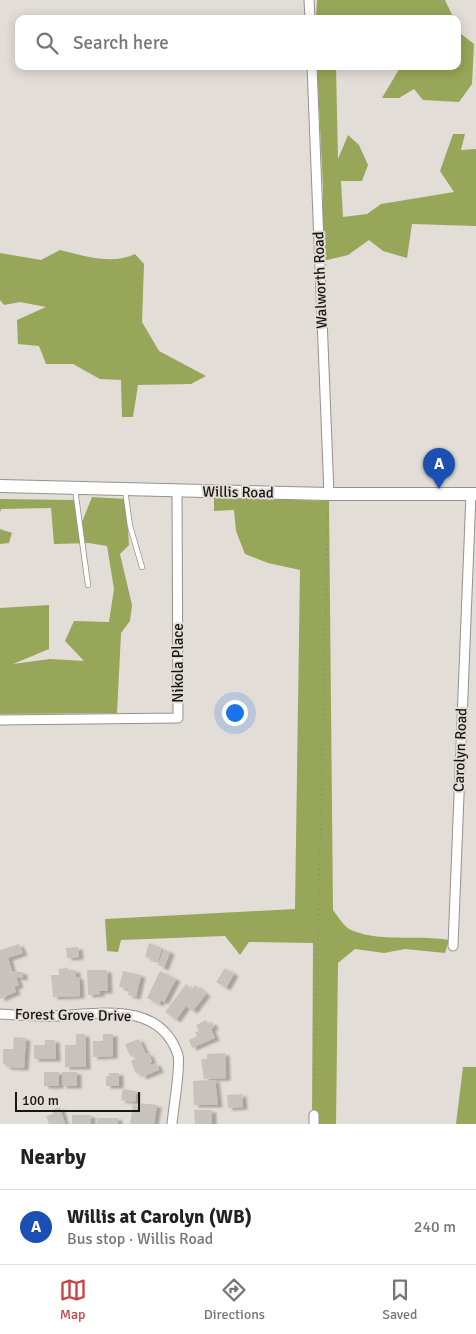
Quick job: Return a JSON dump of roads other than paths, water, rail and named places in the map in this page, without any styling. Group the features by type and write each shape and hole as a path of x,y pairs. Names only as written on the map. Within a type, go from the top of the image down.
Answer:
{"street":[{"path":"309,0 310,15"},
{"name":"Walworth Road","path":"312,70 329,494"},
{"name":"Willis Road","path":"0,486 329,494 473,494"},
{"name":"Nikola Place","path":"0,720 178,718 177,490"},
{"name":"Carolyn Road","path":"453,946 473,494"},
{"name":"Forest Grove Drive","path":"0,1014 42,1016 128,1013 150,1020 167,1035 178,1056 172,1124"}],"lane":[{"path":"75,488 88,584"},
{"path":"125,489 130,526 142,567"}],"place":[{"name":"Willis at Carolyn (WB)","path":"439,489"}]}
